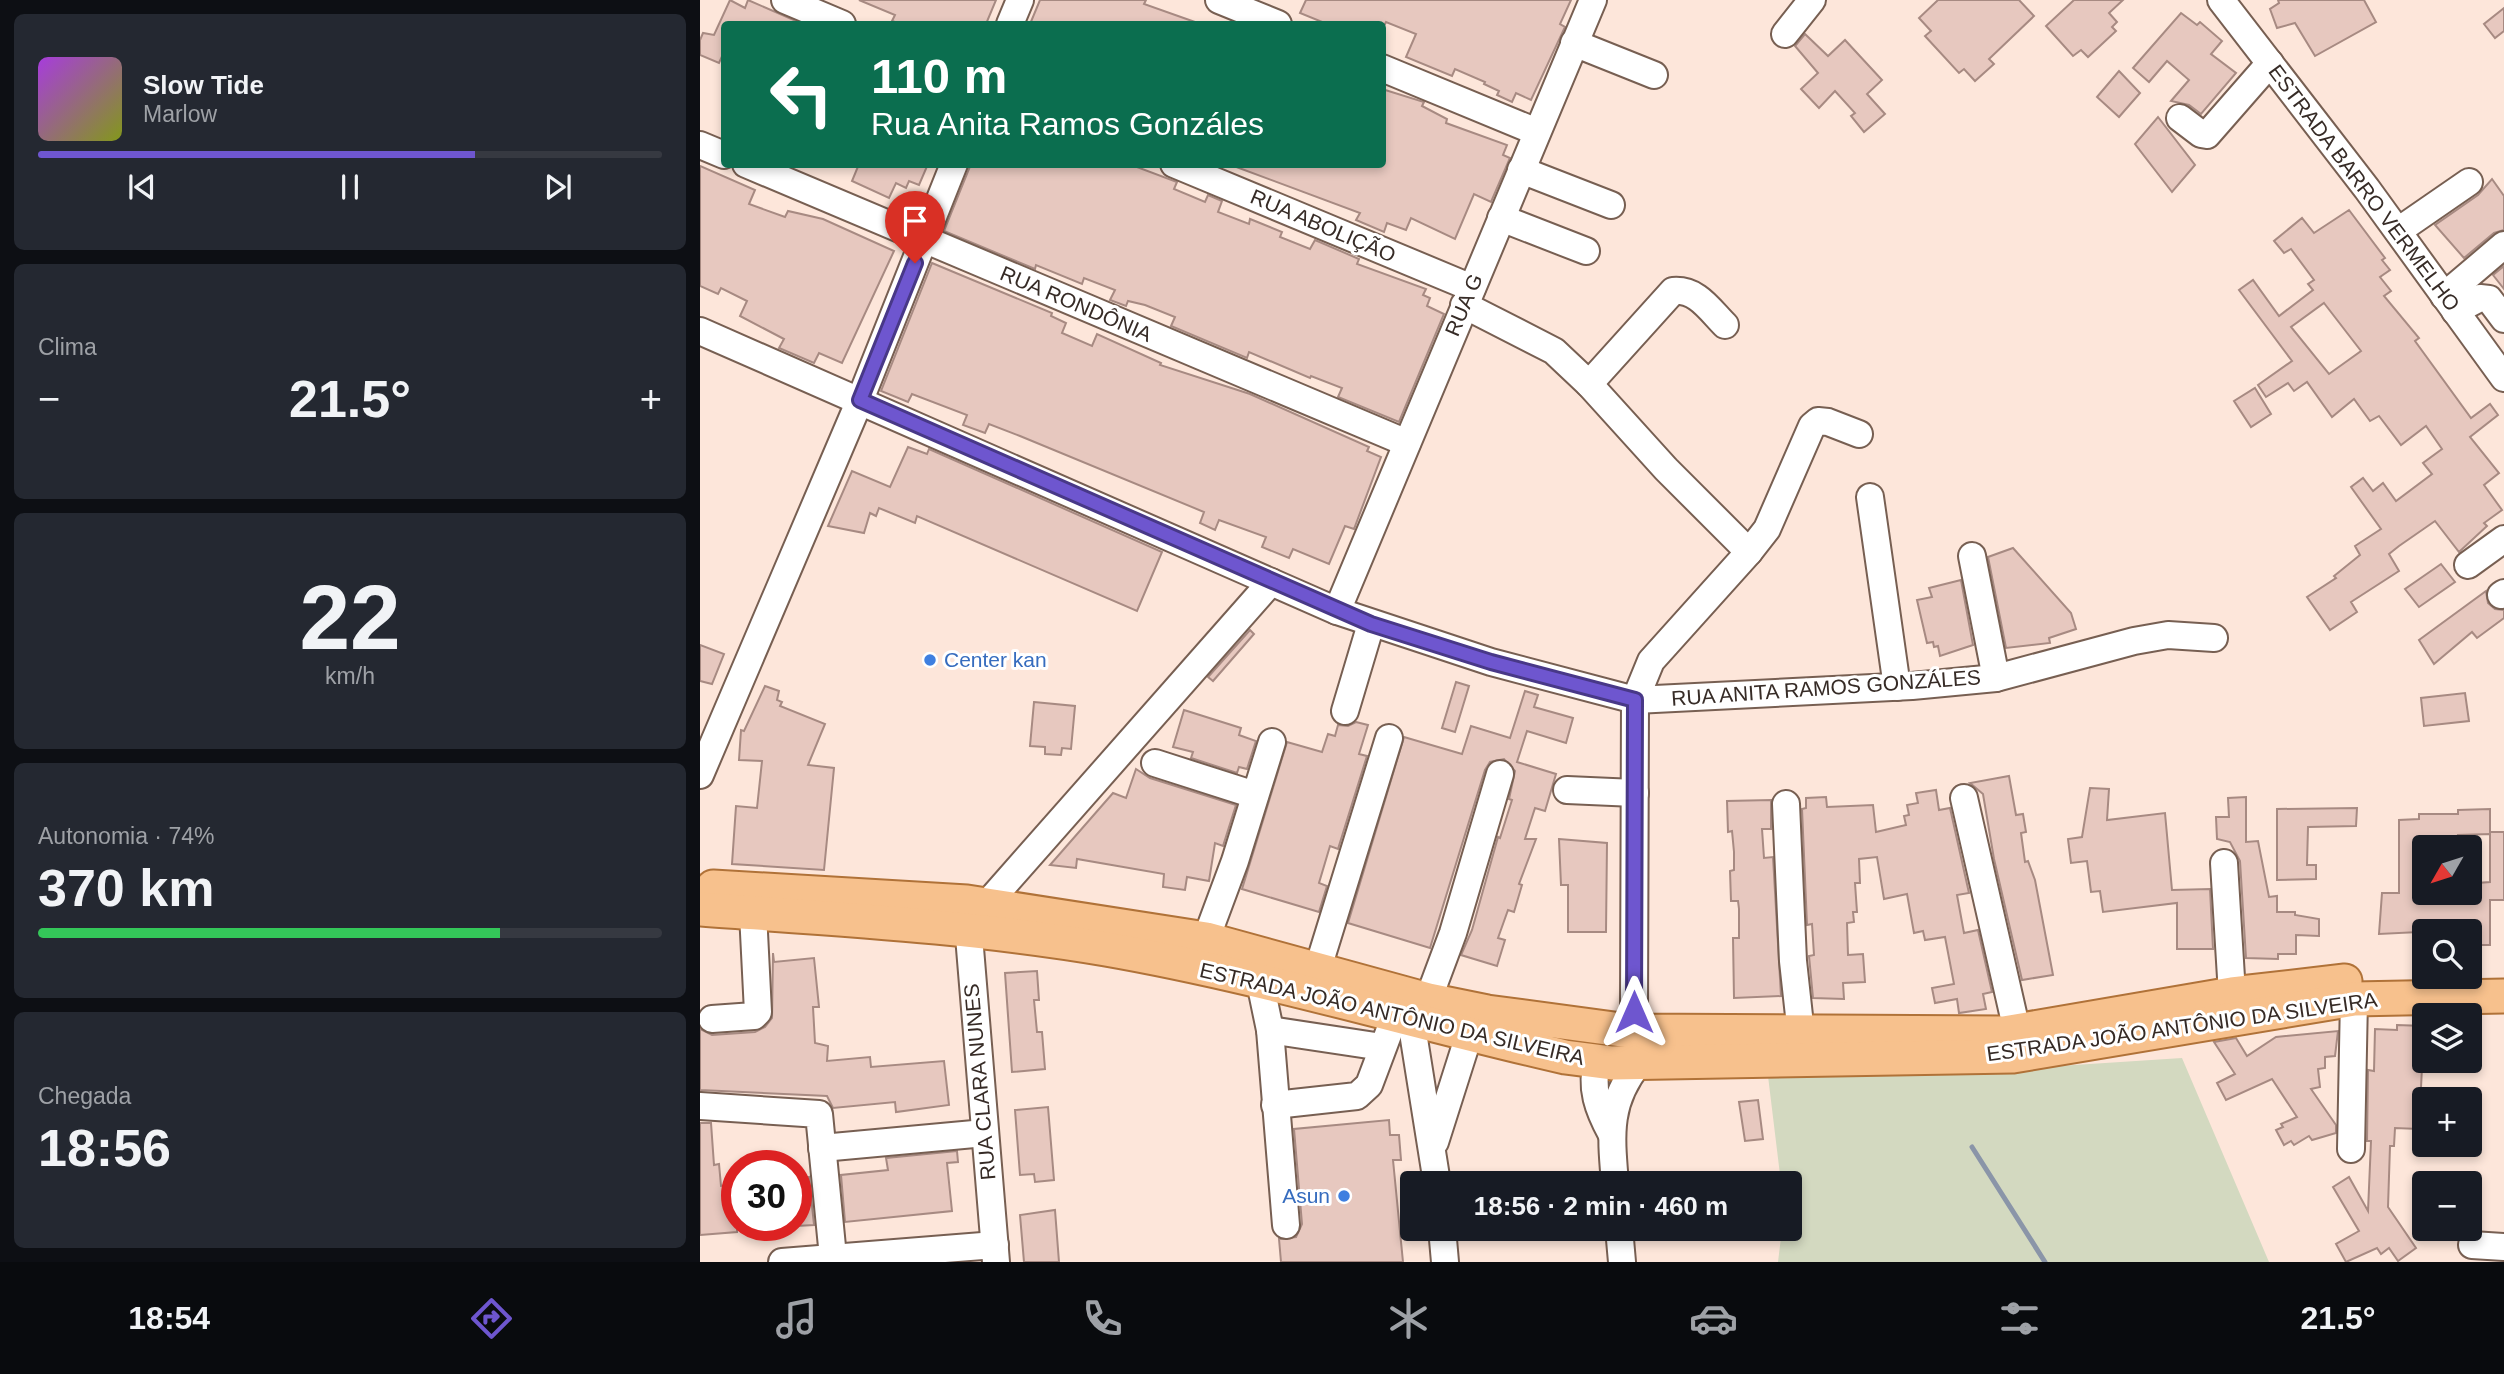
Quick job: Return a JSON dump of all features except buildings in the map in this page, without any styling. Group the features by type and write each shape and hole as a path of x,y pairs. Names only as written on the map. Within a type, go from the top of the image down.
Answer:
{"main road":[{"name":"ESTRADA JOÃO ANTÔNIO DA SILVEIRA","path":"700,886 973,912 1206,939 1318,968 1411,1012 1469,1035 1598,1061 1639,1063 2013,1056 2354,999 2504,996"},
{"name":"ESTRADA JOÃO ANTÔNIO DA SILVEIRA","path":"700,909 753,913 973,912 1106,949 1411,1012 1629,1031 1801,1034 2017,1031 2318,982 2412,978"},
{"path":"2482,975 2504,974"},
{"path":"1598,1061 1622,1048 1668,1032"}],"street":[{"path":"785,0 835,21"},
{"path":"1011,21 1020,0"},
{"path":"1219,0 1271,21"},
{"name":"RUA G","path":"1338,611 1592,0"},
{"path":"1785,34 1812,0"},
{"name":"ESTRADA BARRO VERMELHO","path":"2221,0 2398,231 2504,376"},
{"path":"1574,43 1654,75"},
{"path":"2180,118 2201,134 2207,135 2270,63"},
{"path":"1386,70 1537,132"},
{"path":"700,145 721,154"},
{"name":"RUA RONDÔNIA","path":"755,168 1407,443"},
{"path":"700,775 860,400 952,168"},
{"name":"RUA ABOLIÇÃO","path":"1183,168 1468,297 1553,351 1589,384 1666,469 1749,552"},
{"path":"1521,170 1611,205"},
{"path":"2398,231 2469,181"},
{"path":"1501,218 1586,251"},
{"path":"2450,303 2504,245"},
{"path":"1589,384 1673,291 1686,290 1696,295 1725,325"},
{"path":"2450,303 2489,299 2504,319"},
{"name":"RUA ANITA RAMOS GONZÁLES","path":"700,331 1338,611 1491,662 1635,700 1897,687 1996,678 2168,635 2214,638"},
{"path":"1629,1031 1634,1012 1635,700 1651,661 1768,529 1812,426 1818,421 1828,422 1859,434"},
{"path":"1870,497 1897,687"},
{"path":"2468,565 2504,539"},
{"path":"1972,556 1996,678"},
{"path":"973,912 1271,582"},
{"path":"1345,711 1371,624"},
{"path":"1318,968 1389,738"},
{"path":"1206,939 1235,861 1272,742"},
{"path":"1155,763 1255,794"},
{"path":"1275,1105 1357,1096 1369,1085 1382,1047 1411,1012 1454,933 1500,774"},
{"path":"1567,790 1634,793"},
{"path":"1964,798 2017,1031"},
{"path":"1786,804 1794,961 1801,1034"},
{"path":"2224,863 2232,994"},
{"name":"RUA CLARA NUNES","path":"973,912 985,1133 995,1253"},
{"path":"712,1019 754,1016 758,1012 753,913"},
{"path":"1260,982 1270,1030 1286,1225"},
{"path":"2351,1149 2354,999"},
{"path":"1411,1012 1436,1171"},
{"path":"1270,1030 1382,1047"},
{"path":"1433,1147 1469,1035"},
{"path":"1598,1061 1595,1088 1601,1115 1611,1133"},
{"path":"1614,1171 1611,1133 1623,1085 1639,1063"},
{"path":"700,1106 819,1114 833,1257"},
{"path":"822,1148 985,1133"},
{"path":"1443,1241 1445,1262"},
{"path":"1620,1241 1622,1262"},
{"path":"2472,1245 2504,1247"},
{"path":"782,1262 833,1257 995,1253"}],"green space":[{"path":"2182,1058 2269,1262 1778,1262 1781,1241 1802,1241 1802,1171 1780,1171 1768,1076 1921,1075"}],"waterway":[{"path":"1972,1147 2045,1262"}],"place":[{"name":"Center kan","path":"930,660"},
{"name":"Asun","path":"1344,1196"}],"route":[{"path":"915,263 860,400 1371,624 1491,662 1635,700 1634,1012"}]}
